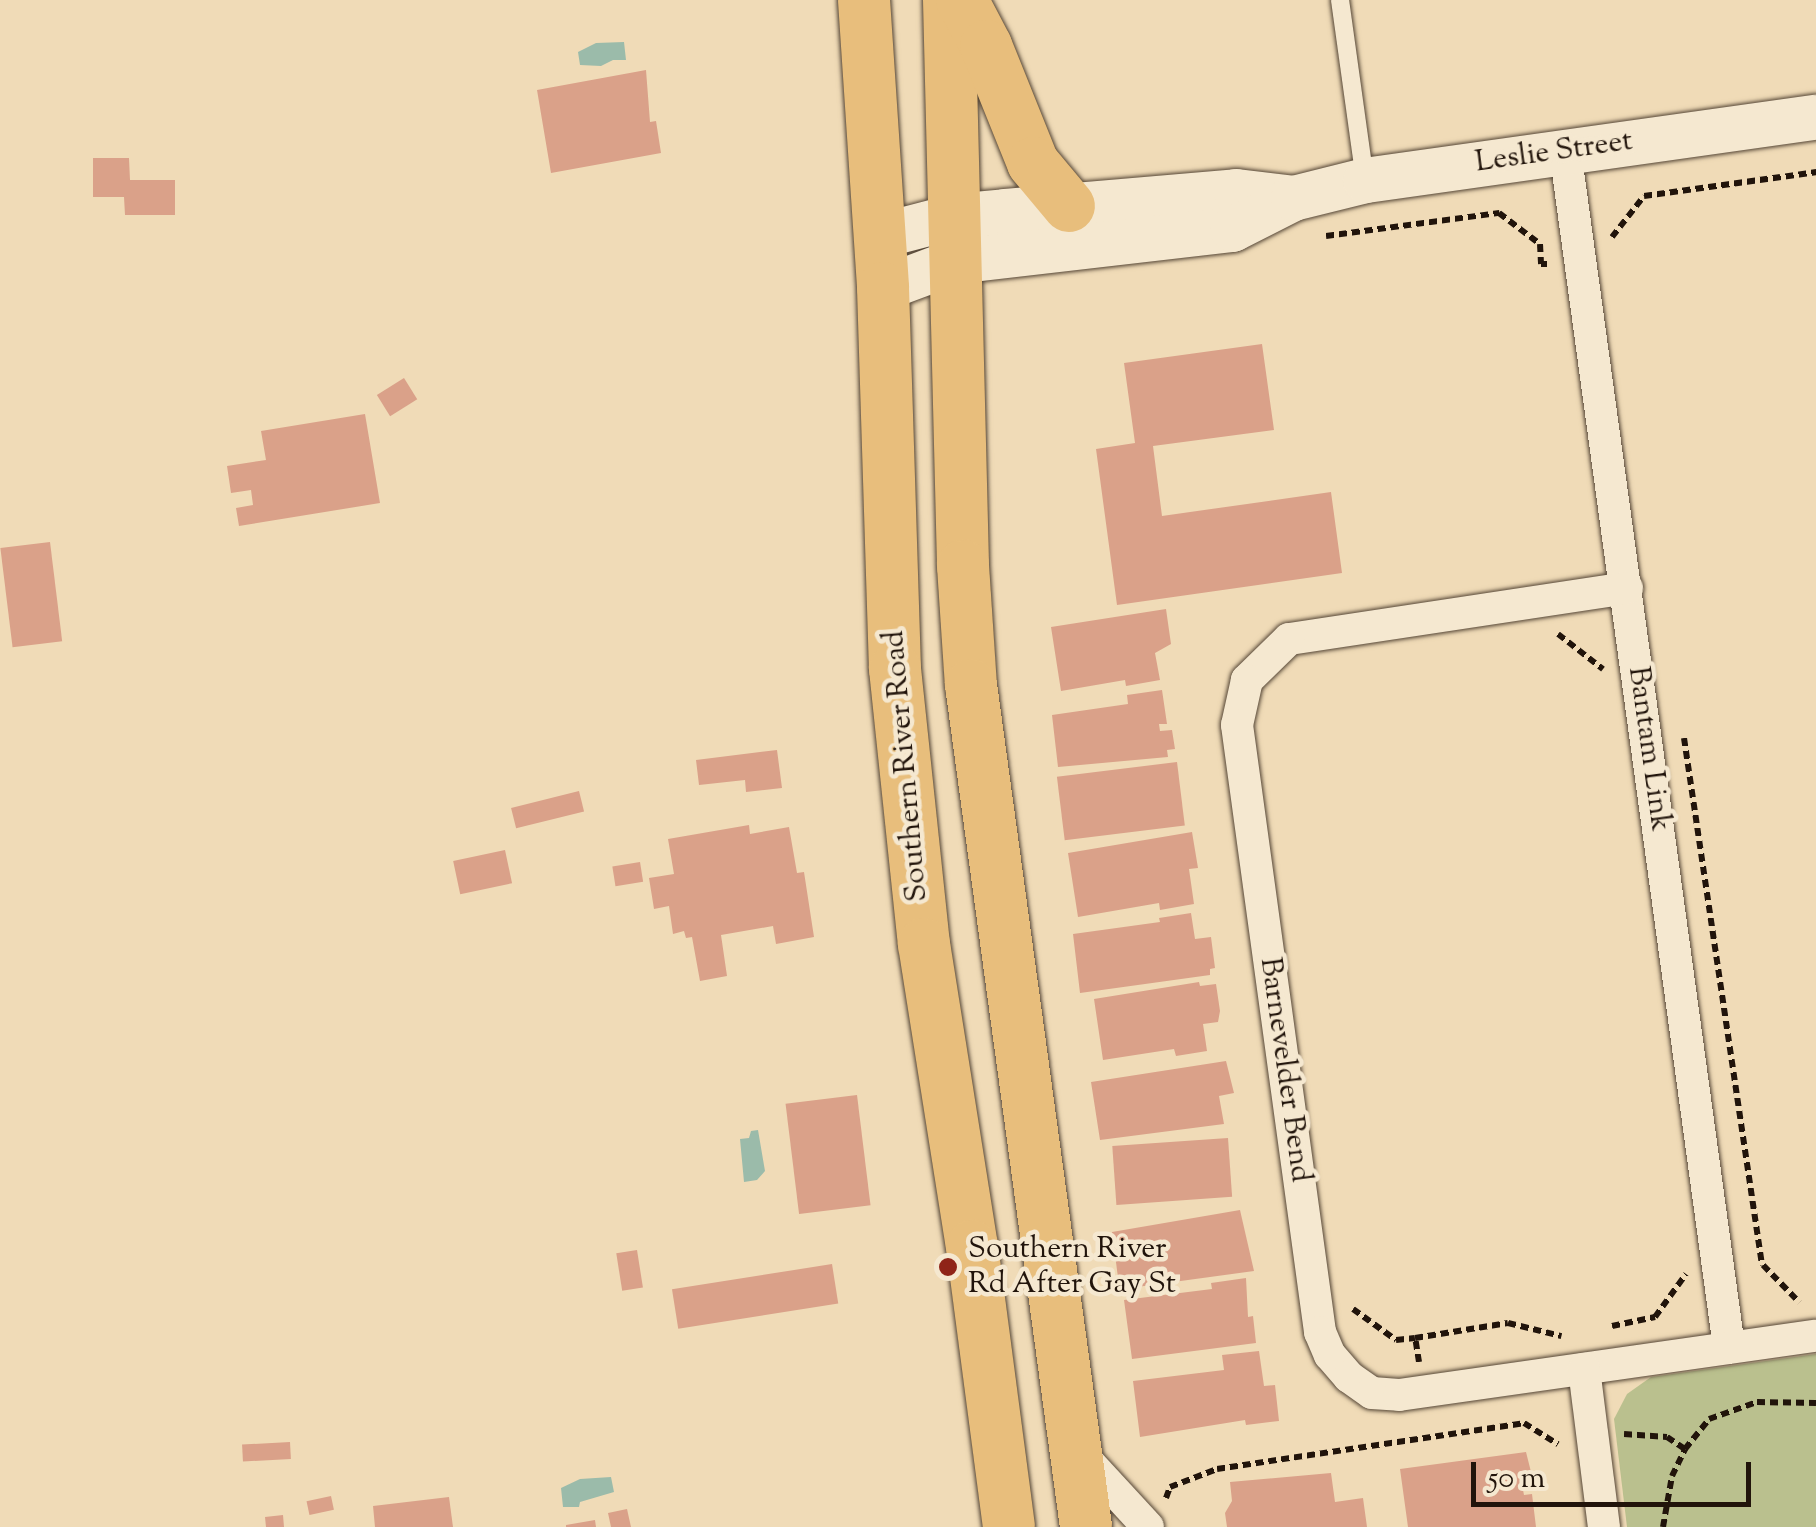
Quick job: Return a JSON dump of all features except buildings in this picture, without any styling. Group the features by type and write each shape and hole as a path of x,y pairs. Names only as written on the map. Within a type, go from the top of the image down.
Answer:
{"main road":[{"path":"852,0 870,112"},
{"name":"Southern River Road","path":"864,0 882,288 899,708 924,944 972,1246 1010,1527"},
{"path":"948,0 962,566 971,686 1086,1527"},
{"path":"962,0 986,46 1033,163 1069,206"}],"street":[{"name":"Leslie Street","path":"878,236 954,239 1232,229 1301,218 1365,180 1816,118"},
{"name":"Bantam Link","path":"1565,150 1729,1348"},
{"name":"Leslie Street","path":"882,288 954,239 1069,206 1236,192 1301,218"},
{"name":"Barnevelder Bend","path":"1626,588 1289,640 1247,680 1237,725 1320,1332 1330,1354 1349,1377 1372,1393 1425,1391 1729,1348 1811,1322"},
{"path":"1584,1368 1604,1527"},
{"path":"1076,1448 1156,1514"}],"lane":[{"path":"1340,0 1365,180"}],"path":[{"path":"1301,218 1499,214 1540,244 1541,264 1614,262 1611,239 1644,196 1816,172"},
{"path":"1556,633 1604,670 1638,669"},
{"path":"1682,725 1762,1264 1811,1322"},
{"path":"1600,1329 1655,1316 1686,1274 1762,1264"},
{"path":"1350,1290 1352,1309 1396,1340 1508,1323 1564,1337"},
{"path":"1415,1338 1433,1436"},
{"path":"1663,1527 1672,1476 1685,1449 1709,1419 1757,1402 1816,1403"},
{"path":"1156,1514 1170,1487 1217,1469 1433,1436 1524,1424 1558,1444 1564,1456"},
{"path":"1558,1444 1593,1438 1666,1437 1685,1449"}],"green space":[{"path":"1816,1354 1816,1527 1627,1527 1614,1419 1627,1394 1651,1377"}],"shaded area":[{"path":"624,42 626,60 613,60 601,66 580,65 578,52 596,43"},
{"path":"758,1130 765,1171 757,1180 744,1182 740,1139 749,1138 751,1131"},
{"path":"611,1477 614,1492 580,1502 579,1507 563,1507 561,1488 580,1479"}],"place":[{"name":"Southern River Rd After Gay St","path":"948,1267"}]}
